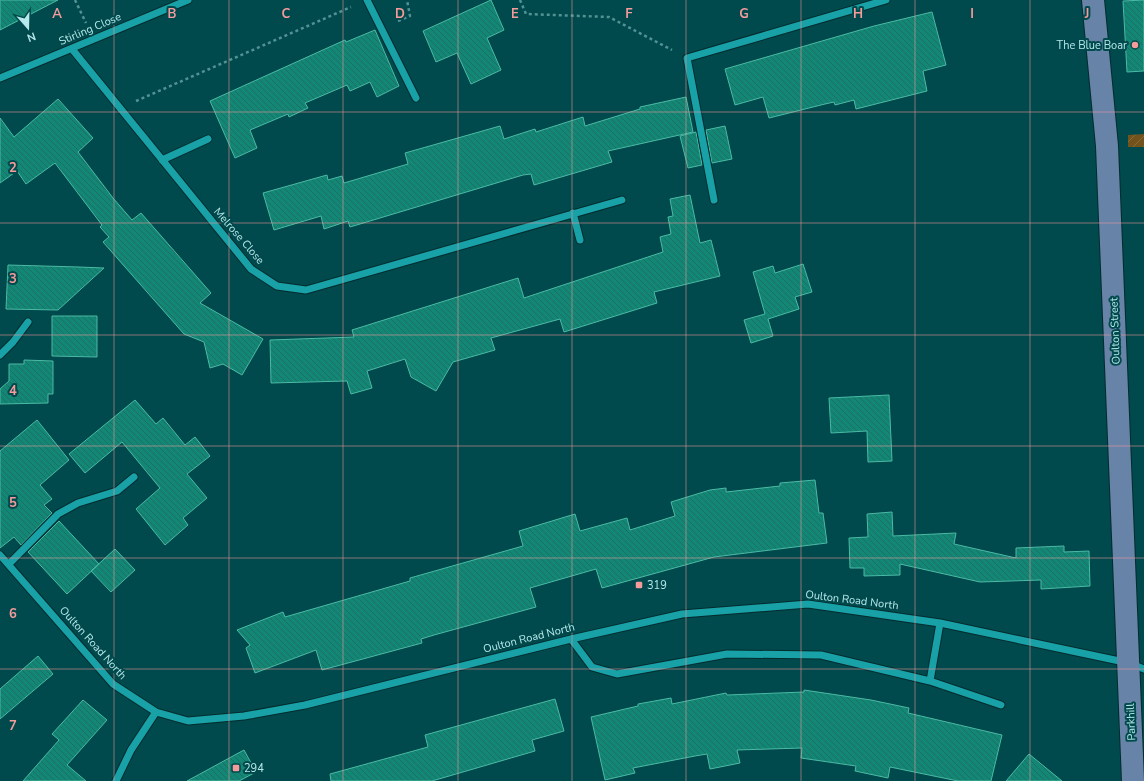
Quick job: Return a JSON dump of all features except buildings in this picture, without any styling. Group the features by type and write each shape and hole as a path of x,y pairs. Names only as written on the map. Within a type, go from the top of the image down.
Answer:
{"main road":[{"name":"Oulton Street","path":"1093,0 1107,146 1136,666"},
{"name":"Parkhill","path":"1133,781 1136,666"}],"street":[{"name":"Stirling Close","path":"0,78 188,0"},
{"path":"367,0 416,98"},
{"path":"714,200 687,58 886,0"},
{"name":"Melrose Close","path":"72,49 250,269 277,286 306,290 622,200"},
{"path":"162,160 208,139"},
{"path":"573,214 580,240"},
{"path":"0,355 13,342 28,322"},
{"path":"9,564 58,514 78,503 117,491 134,477"},
{"name":"Oulton Road North","path":"0,555 113,684 156,712 188,721 252,714 305,705 571,639 682,614 808,604 940,623 1136,666"},
{"path":"930,681 940,623"},
{"path":"571,639 592,667 617,674 726,654 821,655 930,681 1001,705"},
{"path":"116,781 131,750 156,712"}],"path":[{"path":"75,0 94,40"},
{"path":"120,108 367,0"},
{"path":"381,28 410,16 407,0"},
{"path":"520,0 526,14 609,17 687,58"}],"shaded area":[{"path":"1144,134 1144,147 1128,147 1128,135"}],"place":[{"name":"The Blue Boar","path":"1135,45"},
{"name":"319","path":"639,585"},
{"name":"294","path":"236,768"}]}
